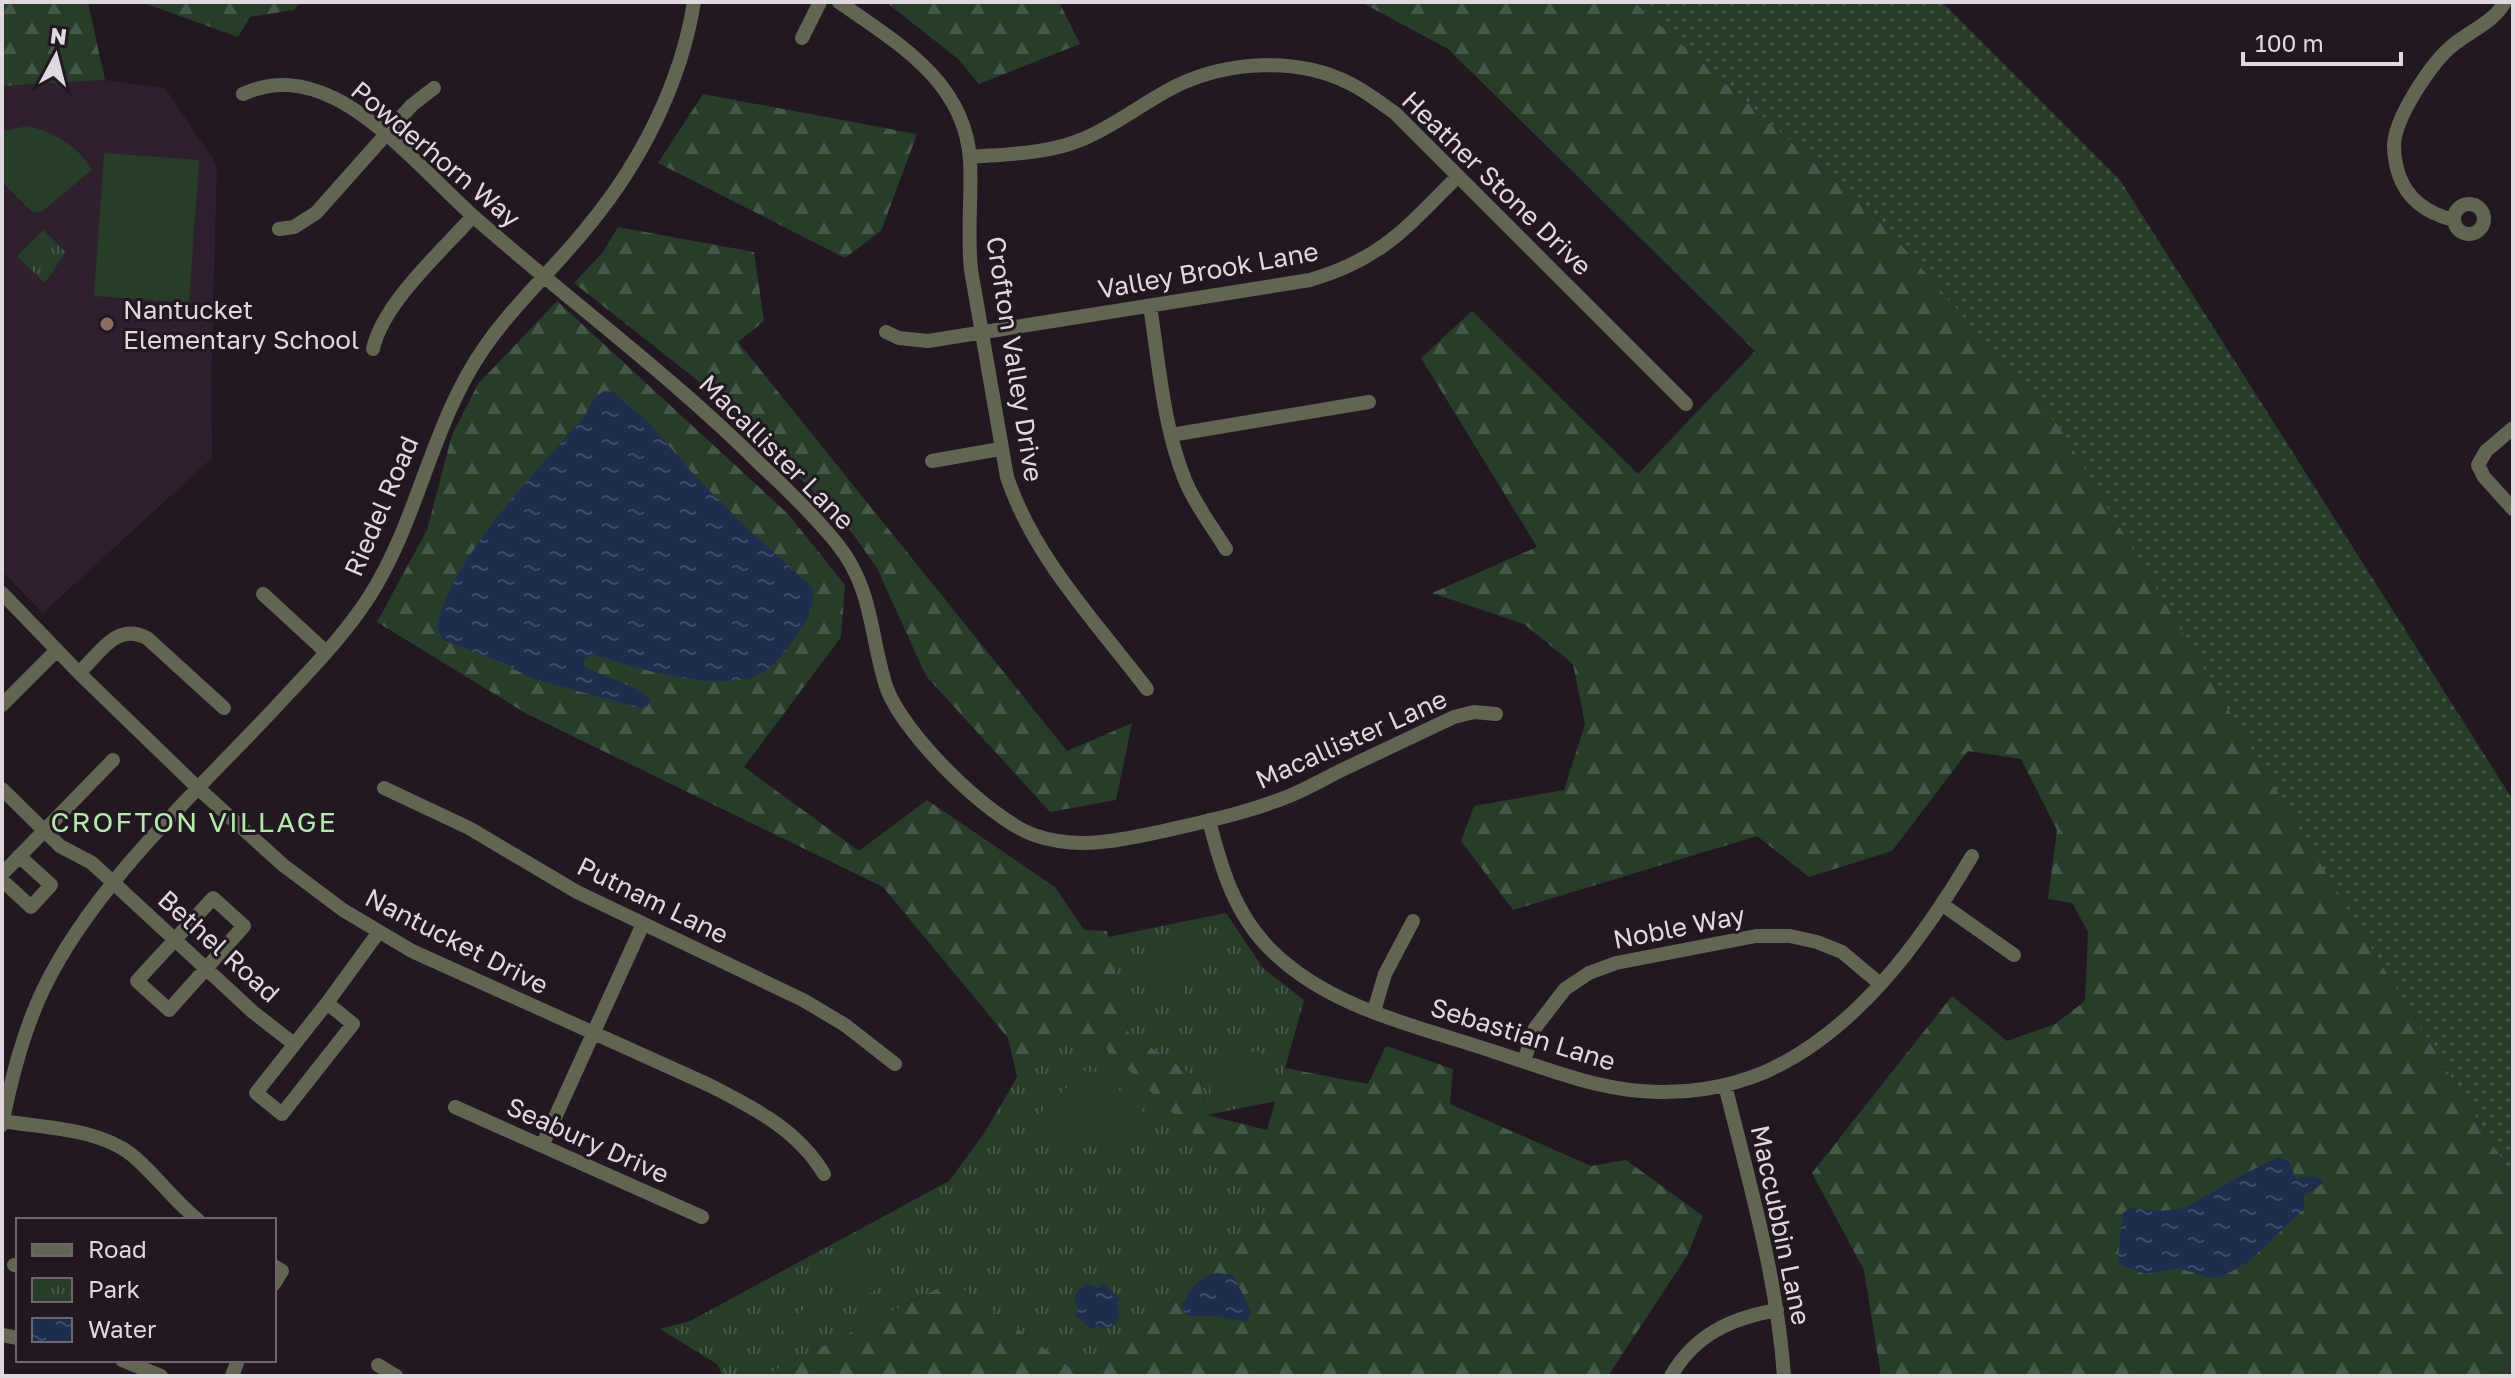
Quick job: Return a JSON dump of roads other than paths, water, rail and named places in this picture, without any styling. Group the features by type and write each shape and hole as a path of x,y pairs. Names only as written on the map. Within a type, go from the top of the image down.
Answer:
{"street":[{"name":"Riedel Road","path":"2,1122 21,1047 43,990 83,923 113,882 326,652 355,616 385,570 437,436 467,375 492,337 590,225 640,151 673,78 694,2"},
{"path":"802,38 820,2"},
{"name":"Crofton Valley Drive","path":"839,2 920,60 936,77 960,116 970,157 969,247 981,333 1000,449 1015,501 1034,539 1147,689"},
{"path":"2454,220 2428,212 2400,178 2395,161 2397,130 2439,59 2466,34 2485,24 2505,2"},
{"name":"Heather Stone Drive","path":"970,157 1039,151 1071,143 1107,128 1160,95 1193,79 1231,68 1274,66 1322,73 1361,90 1395,113 1686,404"},
{"name":"Powderhorn Way","path":"243,94 274,83 319,91 353,109 544,277"},
{"path":"279,229 294,227 316,213 412,105 434,88"},
{"name":"Valley Brook Lane","path":"886,332 914,341 981,333 1310,280 1354,265 1396,238 1458,176"},
{"path":"373,349 376,334 387,313 473,216"},
{"name":"Macallister Lane","path":"544,277 730,434 839,545 868,601 882,669 893,703 920,741 997,815 1034,835 1078,844 1104,843 1209,820 1290,796 1454,717 1474,712 1496,714"},
{"path":"1150,306 1178,462 1194,499 1226,549"},
{"path":"1171,435 1369,402"},
{"path":"2513,428 2486,451 2478,465 2484,477 2513,509"},
{"path":"932,461 1000,449"},
{"name":"Nantucket Drive","path":"2,593 79,673 199,789 312,889 378,933 423,956 709,1085 754,1109 797,1138 812,1154 824,1174"},
{"path":"263,594 326,652"},
{"path":"79,673 115,638 130,632 139,634 224,708"},
{"path":"2,705 57,650"},
{"path":"19,856 51,885 31,907 2,877 19,856 42,830 113,760"},
{"name":"Putnam Lane","path":"384,788 469,828 577,892 803,1000 845,1025 895,1064"},
{"name":"Bethel Road","path":"2,789 60,846 92,863 253,1012 294,1044"},
{"name":"Sebastian Lane","path":"1209,820 1226,881 1243,914 1260,939 1297,973 1314,984 1374,1011 1590,1082 1621,1089 1670,1092 1725,1085 1765,1072 1812,1046 1853,1013 1907,953 1943,905 1972,856"},
{"path":"213,898 244,926 206,969 169,1010 137,981 213,898"},
{"path":"1943,905 2014,955"},
{"path":"1374,1011 1385,974 1413,921"},
{"path":"542,1146 643,924"},
{"path":"327,1003 353,1024 282,1114 256,1093 378,933"},
{"name":"Noble Way","path":"1524,1061 1535,1028 1565,989 1589,973 1616,963 1756,936 1790,936 1842,952 1879,983"},
{"name":"Maccubbin Lane","path":"1725,1085 1768,1259 1784,1376"},
{"name":"Seabury Drive","path":"455,1107 702,1217"},
{"path":"2,1122 85,1134 121,1148 145,1167 194,1218"},
{"path":"1671,1376 1685,1355 1711,1332 1741,1317 1777,1310"},
{"path":"129,1362 161,1376"},
{"path":"378,1365 396,1376"}],"water":[{"path":"604,391 613,392 649,423 696,477 812,587 811,608 803,626 780,657 761,673 744,679 702,680 654,672 593,654 584,659 584,667 637,689 650,699 648,706 639,708 531,678 498,661 443,640 437,629 445,602 476,546 520,489 584,417 594,398"},
{"path":"2279,1157 2289,1162 2296,1178 2312,1176 2323,1183 2304,1194 2304,1209 2247,1263 2221,1277 2208,1277 2178,1268 2145,1274 2123,1266 2118,1259 2123,1213 2131,1208 2160,1211 2185,1208"},
{"path":"1218,1273 1233,1275 1251,1311 1247,1322 1218,1316 1188,1316 1182,1309 1195,1285 1205,1277"},
{"path":"1103,1283 1120,1299 1116,1303 1119,1316 1112,1327 1096,1325 1092,1330 1075,1315 1079,1310 1075,1298 1084,1286 1088,1284 1098,1288"}],"place":[{"name":"Nantucket Elementary School","path":"107,324"}],"district":[{"name":"CROFTON VILLAGE","path":"194,821"}]}
